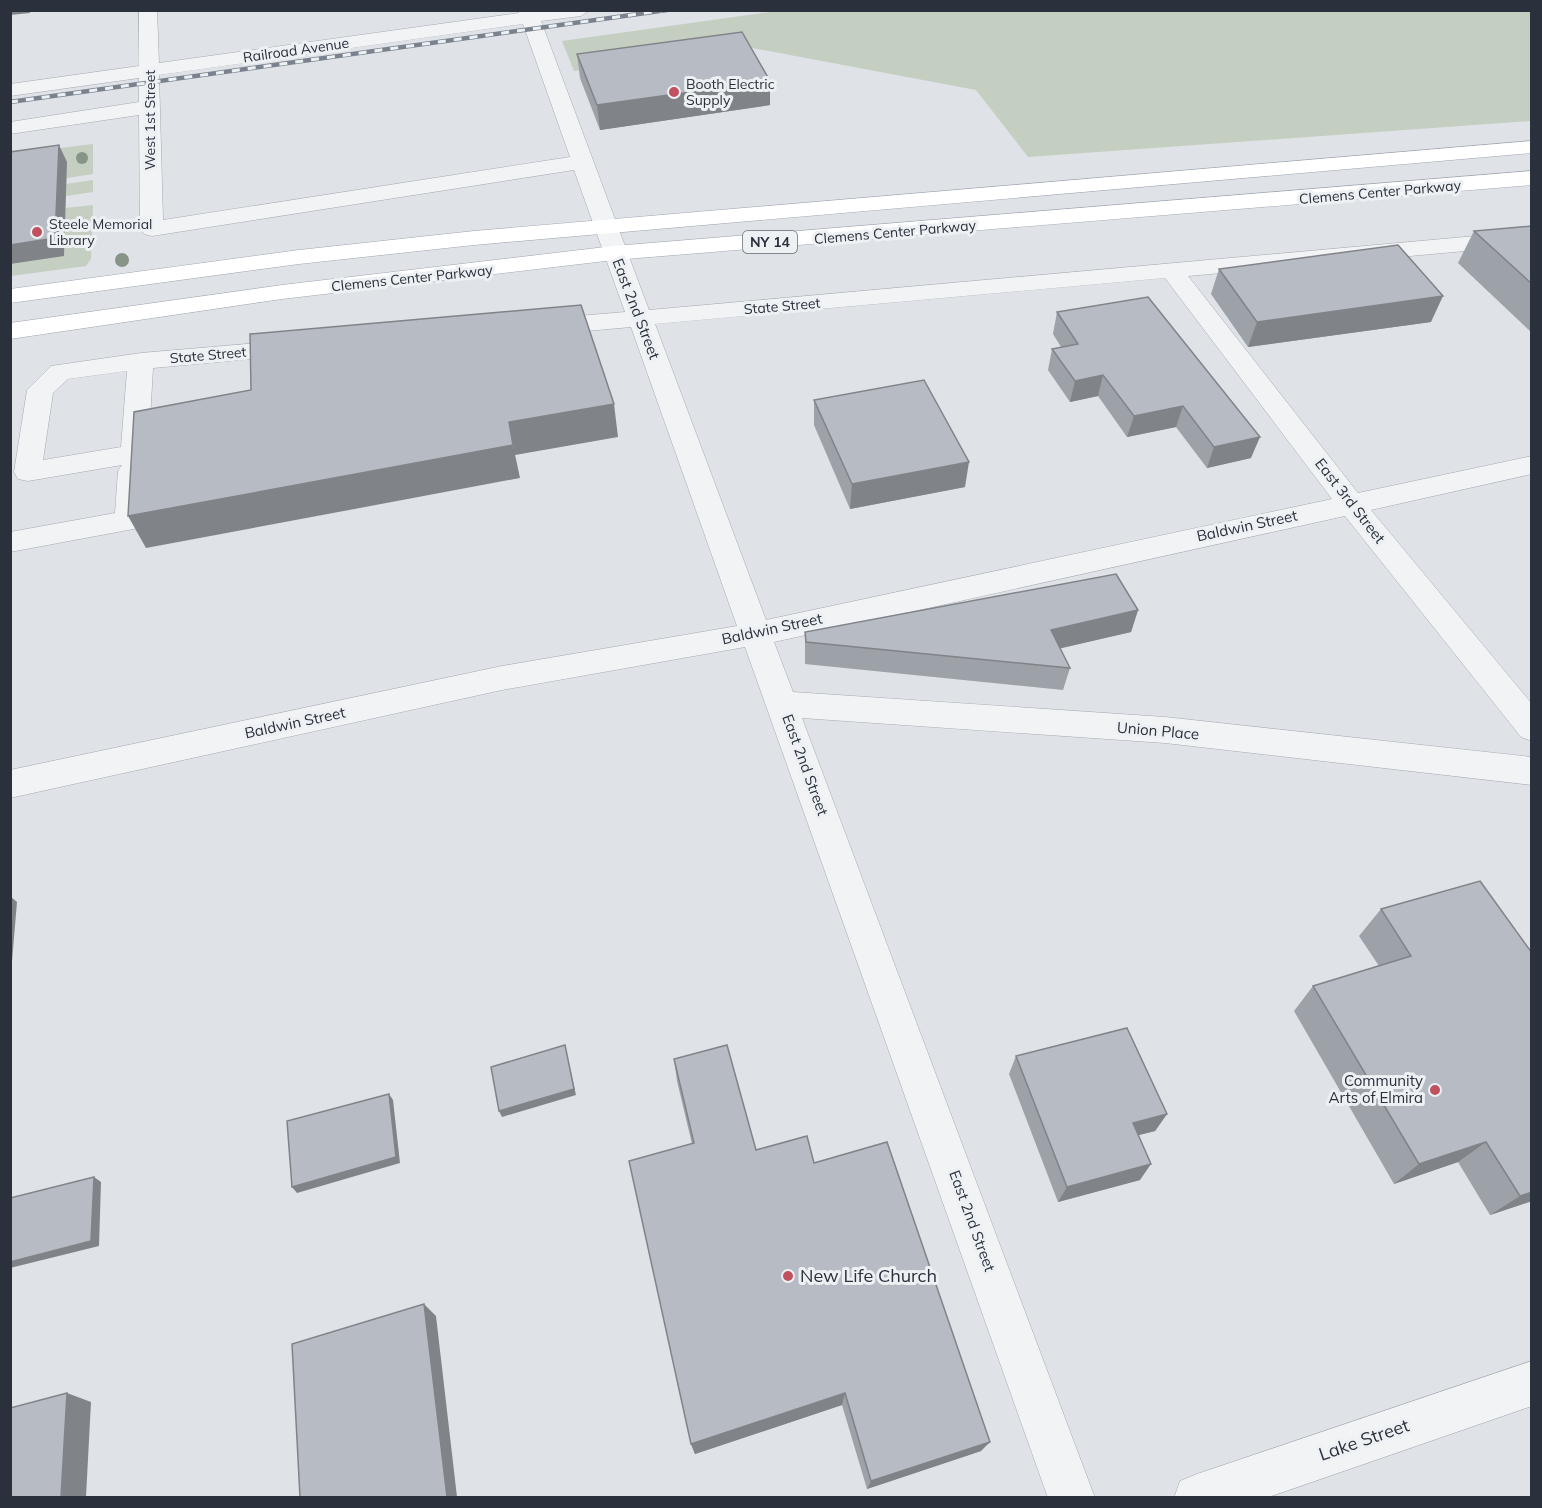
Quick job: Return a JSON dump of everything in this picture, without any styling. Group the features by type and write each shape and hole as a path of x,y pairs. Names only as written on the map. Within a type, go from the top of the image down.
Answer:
{"main road":[{"name":"NY 14","path":"10,296 299,257 604,225 1532,147"},
{"name":"Clemens Center Parkway","path":"10,330 282,292 614,253 1532,178"}],"street":[{"name":"West 1st Street","path":"148,10 152,229 581,162"},
{"name":"Railroad Avenue","path":"10,90 530,20 581,10"},
{"name":"East 2nd Street","path":"530,20 614,253 783,704 1072,1497"},
{"path":"10,128 149,107"},
{"name":"State Street","path":"517,330 1532,238"},
{"name":"East 3rd Street","path":"1172,271 1350,503 1532,728"},
{"name":"State Street","path":"40,390 60,372 141,361 317,346"},
{"path":"10,542 129,521 141,361"},
{"path":"10,394 40,390 19,473 134,454"},
{"name":"Baldwin Street","path":"10,784 502,678 756,634 1532,465"},
{"name":"Union Place","path":"783,704 1165,730 1532,771"},
{"name":"Lake Street","path":"1197,1497 1532,1383"}],"green space":[{"path":"784,10 1531,11 1531,121 1028,157 976,90 747,47 574,71 562,41"},
{"path":"93,144 93,174 67,178 66,184 93,180 93,192 66,196 65,208 93,205 91,259 86,266 11,276 10,166 52,149"}],"building":[{"path":"742,32 770,81 597,105 577,54"},
{"name":"Steele Memorial Library","path":"59,145 55,238 10,245 10,152"},
{"path":"1532,226 1532,284 1474,231"},
{"path":"1398,245 1443,296 1257,322 1219,269"},
{"path":"1148,297 1260,437 1214,447 1183,406 1134,416 1103,375 1075,381 1052,349 1078,344 1057,312"},
{"path":"581,305 614,404 509,422 513,445 128,516 134,412 251,390 250,334"},
{"path":"924,380 969,462 852,484 814,400"},
{"path":"1116,574 1138,610 1051,630 1070,668 806,642 805,632"},
{"name":"Community Arts of Elmira","path":"1480,881 1532,953 1532,1192 1520,1196 1486,1142 1419,1164 1313,986 1411,956 1381,909"},
{"path":"1127,1028 1167,1114 1133,1123 1151,1164 1067,1187 1016,1056"},
{"path":"565,1045 574,1089 499,1111 491,1067"},
{"name":"New Life Church","path":"727,1045 756,1150 807,1136 814,1163 887,1142 990,1442 871,1481 845,1393 691,1444 629,1161 694,1143 674,1059"},
{"path":"389,1094 396,1157 292,1187 287,1121"},
{"path":"94,1177 91,1241 10,1262 10,1198"},
{"path":"424,1304 447,1497 300,1497 292,1344"},
{"path":"67,1393 61,1497 10,1497 10,1408"}],"railway":[{"path":"10,102 667,10"}],"place":[{"name":"Booth Electric Supply","path":"674,92"},
{"name":"Steele Memorial Library","path":"37,232"},
{"name":"Community Arts of Elmira","path":"1435,1090"},
{"name":"New Life Church","path":"788,1276"}]}
